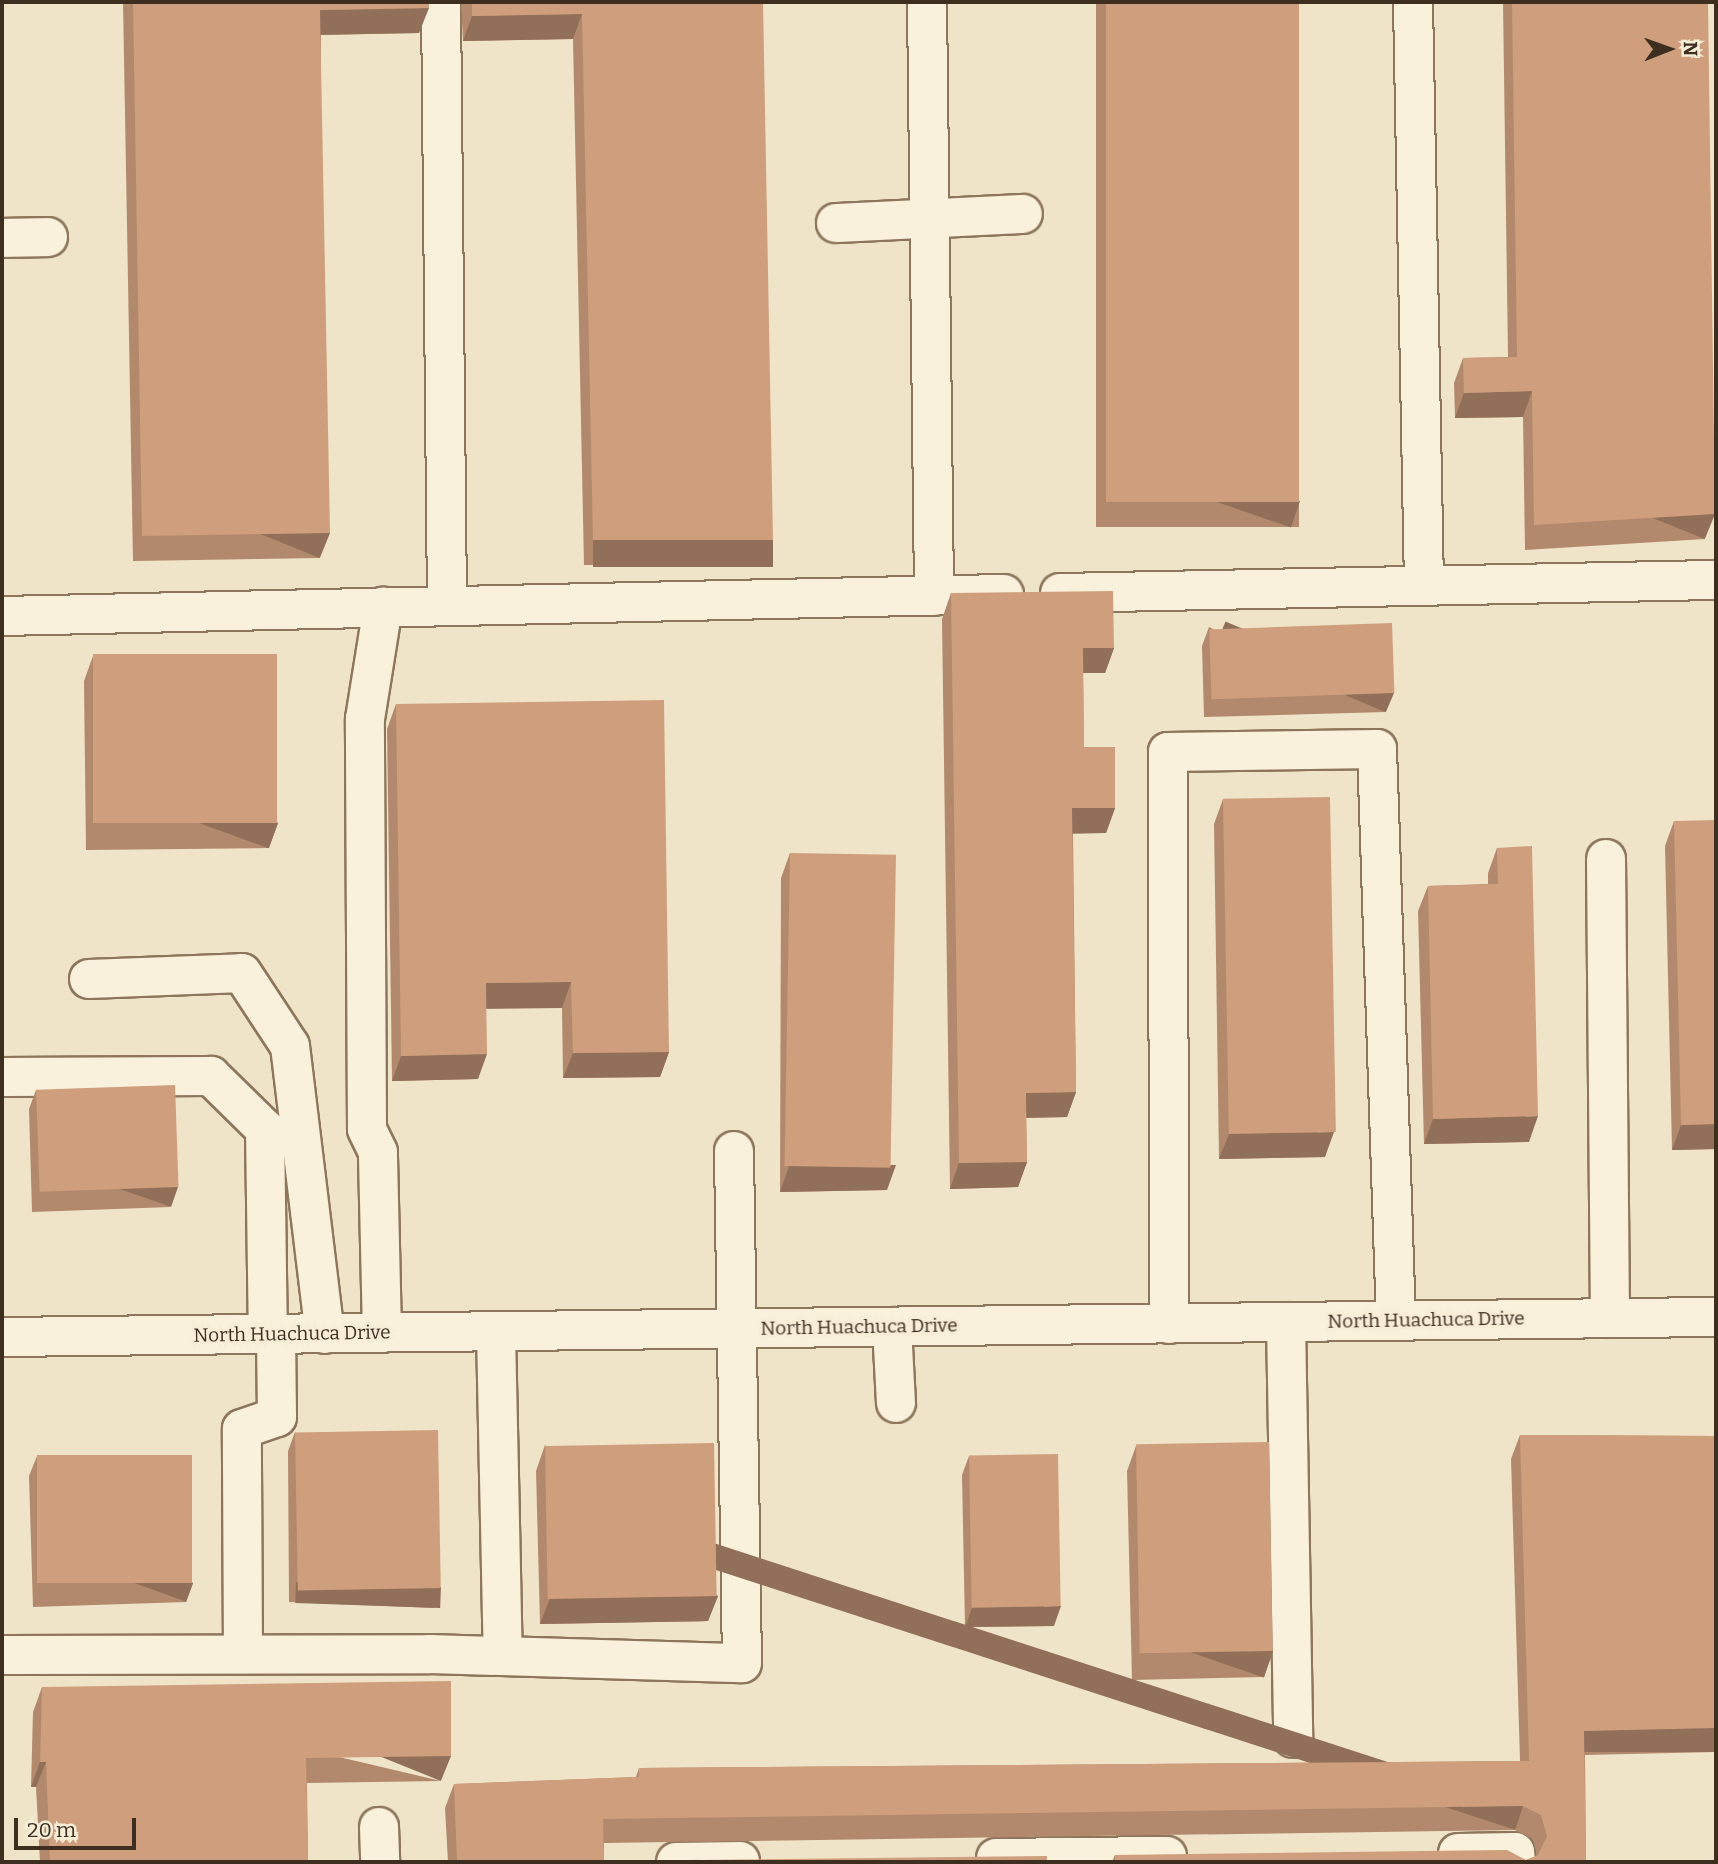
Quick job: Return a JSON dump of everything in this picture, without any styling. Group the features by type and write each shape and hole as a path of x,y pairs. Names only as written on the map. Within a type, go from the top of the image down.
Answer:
{"street":[{"path":"441,2 447,605"},
{"path":"927,2 934,596"},
{"path":"1413,2 1424,585"},
{"path":"836,223 1023,214"},
{"path":"2,238 48,237"},
{"path":"2,616 1716,580"},
{"path":"382,1333 378,1152 367,1129 365,719 383,607"},
{"path":"1169,1324 1168,752 1377,749 1396,1321"},
{"path":"1606,859 1610,1318"},
{"path":"89,979 242,973 249,983 290,1046 325,1334"},
{"path":"2,1077 211,1076 265,1129 276,1417 242,1429 243,1654"},
{"path":"2,1655 503,1656 742,1663 734,1152"},
{"name":"North Huachuca Drive","path":"2,1337 1716,1317"},
{"path":"1286,1322 1293,1738"},
{"path":"892,1327 896,1403"},
{"path":"496,1332 503,1656"},
{"path":"1419,1853 1516,1852 1516,1862"},
{"path":"966,1859 1076,1860 1200,1856"},
{"path":"676,1862 772,1861"}],"building":[{"path":"133,2 429,2 429,8 320,10 330,533 142,536"},
{"path":"472,2 763,2 773,540 593,540 582,14 472,16"},
{"path":"1106,2 1299,2 1299,502 1106,502"},
{"path":"1512,2 1708,2 1715,514 1534,525 1532,391 1464,393 1463,358 1517,357"},
{"path":"1113,591 1114,648 1083,648 1084,747 1115,747 1115,808 1072,808 1076,1092 1026,1093 1027,1162 959,1163 951,593"},
{"path":"1392,623 1394,693 1212,699 1209,629"},
{"path":"93,654 277,654 277,823 93,823"},
{"path":"664,700 669,1052 573,1053 571,982 486,983 487,1054 401,1056 396,704"},
{"path":"1330,797 1336,1132 1229,1134 1223,799"},
{"path":"1716,820 1716,1124 1681,1125 1674,821"},
{"path":"1532,846 1538,1116 1433,1119 1428,886 1498,884 1497,848"},
{"path":"790,853 896,855 891,1168 785,1166"},
{"path":"175,1085 179,1187 40,1192 36,1090"},
{"path":"438,1430 441,1588 298,1590 295,1432"},
{"path":"1520,1435 1716,1436 1716,1728 1584,1731 1586,1862 1115,1862 1115,1855 1507,1850 1526,1860 1538,1855 1547,1836 1541,1815 1523,1806 603,1819 604,1862 457,1862 454,1784 639,1777 639,1768 1529,1761"},
{"path":"1269,1442 1273,1651 1140,1653 1136,1444"},
{"path":"714,1443 717,1596 548,1599 545,1446"},
{"path":"1058,1454 1061,1606 972,1608 969,1456"},
{"path":"37,1455 192,1455 192,1583 37,1583"},
{"path":"451,1681 451,1756 306,1758 308,1862 50,1862 46,1762 40,1762 42,1687"},
{"path":"1047,1856 1047,1862 689,1862 689,1860"}]}
